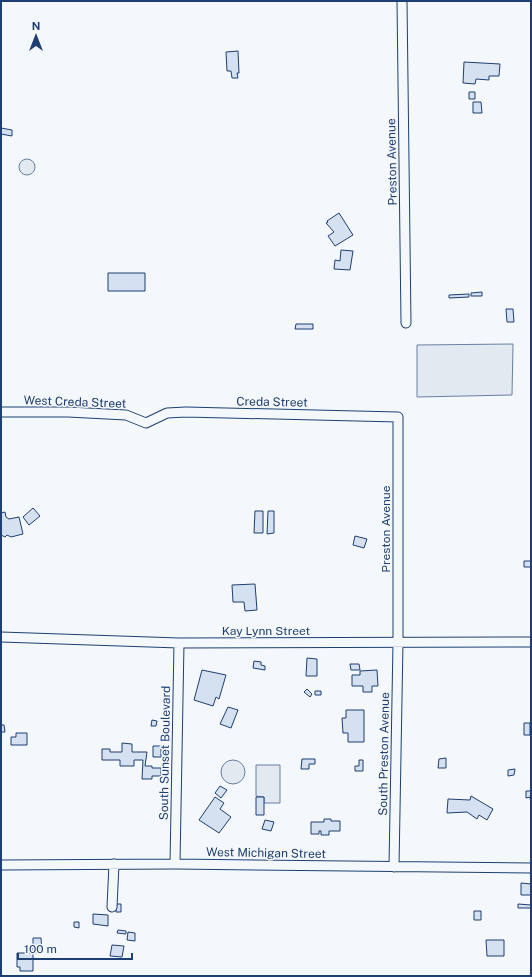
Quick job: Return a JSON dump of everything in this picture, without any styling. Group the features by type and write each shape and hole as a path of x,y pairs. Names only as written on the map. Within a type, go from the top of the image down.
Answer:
{"street":[{"name":"Preston Avenue","path":"402,1 406,323"},
{"name":"West Creda Street","path":"1,412 68,412 126,415 146,423"},
{"name":"Creda Street","path":"146,423 167,413 186,412 398,417"},
{"name":"Preston Avenue","path":"398,417 398,642"},
{"name":"Kay Lynn Street","path":"1,636 179,643 531,642"},
{"name":"South Preston Avenue","path":"394,867 398,642"},
{"name":"South Sunset Boulevard","path":"175,864 179,643"},
{"path":"112,907 114,864"},
{"name":"West Michigan Street","path":"1,865 175,864 531,868"}],"shaded area":[{"path":"24,159 30,159 35,164 33,173 30,175 24,175 19,170 19,164"},
{"path":"513,344 512,395 417,397 417,345"},
{"path":"233,760 238,761 244,767 244,777 238,783 233,784 228,783 222,777 221,772 222,767 228,761"},
{"path":"256,765 280,765 280,803 264,803 264,797 256,796"}],"building":[{"path":"238,51 238,78 232,78 231,71 227,71 226,52"},
{"path":"464,62 500,64 499,76 489,76 489,80 476,79 475,84 463,83"},
{"path":"469,92 475,92 475,99 469,99"},
{"path":"473,102 481,102 482,113 473,113"},
{"path":"1,128 12,130 12,136 1,134"},
{"path":"339,213 353,235 335,246 328,236 334,232 326,223"},
{"path":"341,250 353,251 350,270 334,269 335,260 340,261"},
{"path":"108,273 145,273 145,291 108,291"},
{"path":"482,292 482,296 471,296 471,293"},
{"path":"469,294 469,297 449,298 449,295"},
{"path":"506,309 513,309 514,322 507,322"},
{"path":"296,324 313,324 313,329 295,329"},
{"path":"33,508 40,516 29,525 23,517"},
{"path":"255,511 263,511 263,533 254,533"},
{"path":"268,511 274,511 274,533 267,534"},
{"path":"5,512 6,517 9,519 19,517 23,534 11,537 1,535 1,513"},
{"path":"355,536 367,539 364,548 353,545"},
{"path":"524,561 531,561 531,567 524,567"},
{"path":"255,584 257,610 245,611 244,602 233,602 232,585"},
{"path":"307,658 317,659 317,676 306,676"},
{"path":"254,661 261,662 261,665 265,666 265,670 253,668"},
{"path":"350,664 359,664 360,670 351,670"},
{"path":"202,670 226,675 219,699 216,697 213,706 194,700"},
{"path":"377,670 378,686 372,686 372,692 363,692 363,686 352,686 352,675 360,675 360,671"},
{"path":"307,689 312,694 310,697 304,692"},
{"path":"315,691 321,691 321,695 315,695"},
{"path":"228,707 238,710 231,728 220,724"},
{"path":"346,710 364,710 364,742 348,742 348,733 343,733 342,718 346,718"},
{"path":"152,720 157,721 156,726 151,726"},
{"path":"524,723 530,723 530,735 524,735"},
{"path":"1,725 4,725 5,732 1,732"},
{"path":"16,733 27,733 27,745 11,745 11,737 16,737"},
{"path":"122,743 132,744 132,752 147,752 145,766 161,768 161,776 152,776 152,779 142,779 143,760 134,760 134,766 120,766 120,760 102,760 102,749 110,749 110,752 122,752"},
{"path":"153,746 161,746 161,757 153,757"},
{"path":"446,758 446,768 438,768 439,759"},
{"path":"302,759 315,759 315,764 309,764 309,769 301,769"},
{"path":"359,760 363,760 363,771 355,771 355,766 359,766"},
{"path":"515,769 514,775 508,776 508,770"},
{"path":"220,786 227,790 221,798 215,793"},
{"path":"526,791 531,791 531,805 530,797 526,798"},
{"path":"471,796 493,809 487,820 479,815 477,819 467,812 447,813 448,799 470,800"},
{"path":"215,797 224,803 220,809 231,817 219,833 199,820"},
{"path":"256,797 264,797 264,815 256,815"},
{"path":"324,819 340,821 340,831 329,831 329,835 321,835 321,831 319,831 319,834 311,834 311,822 324,822"},
{"path":"265,820 274,822 271,831 262,829"},
{"path":"521,883 531,884 531,895 521,895"},
{"path":"116,904 121,904 121,912 116,912"},
{"path":"518,904 531,905 531,908 518,908"},
{"path":"474,911 481,911 481,920 474,920"},
{"path":"93,914 108,915 108,926 93,924"},
{"path":"74,922 79,922 79,928 74,927"},
{"path":"118,930 126,931 126,934 117,933"},
{"path":"128,932 135,933 135,941 127,940"},
{"path":"33,938 41,938 42,952 33,953"},
{"path":"486,940 504,940 504,956 487,956"},
{"path":"112,945 124,946 122,957 110,956"},
{"path":"17,953 33,953 33,971 20,971 20,967 17,967"}]}
